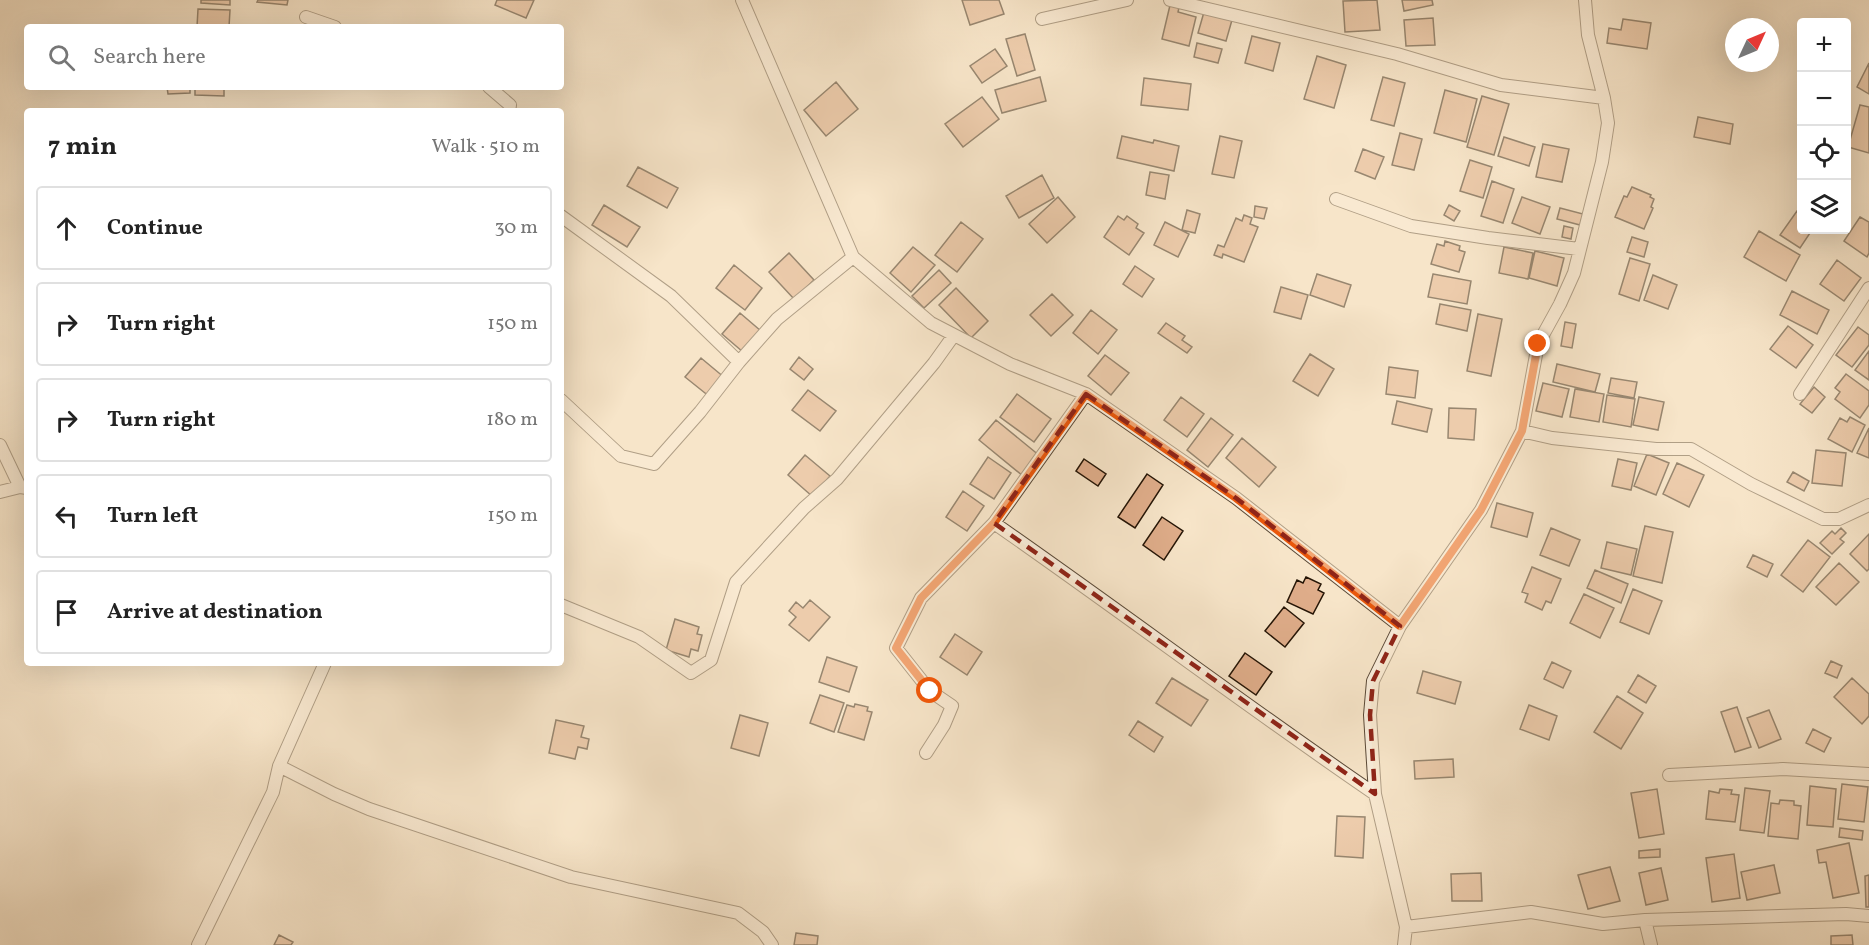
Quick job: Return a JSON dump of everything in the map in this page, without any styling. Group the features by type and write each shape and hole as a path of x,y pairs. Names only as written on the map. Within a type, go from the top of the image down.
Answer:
{"street":[{"path":"742,0 853,257 931,323 1010,364 1086,394 1236,498 1400,626"},
{"path":"1042,19 1127,0"},
{"path":"1404,945 1406,927 1375,794 1370,715 1373,681 1400,626 1481,510 1522,431 1538,344 1574,273 1602,162 1608,123 1588,35 1585,0"},
{"path":"1177,1 1397,54 1501,85 1604,98"},
{"path":"306,17 326,24"},
{"path":"492,90 510,105 510,108"},
{"path":"1336,199 1411,226 1579,249"},
{"path":"564,218 671,296 739,362"},
{"path":"564,403 621,456 654,464 777,319 853,257"},
{"path":"1800,394 1869,288"},
{"path":"564,606 639,638 691,673 711,660 736,582 804,508 837,479 934,363 954,334"},
{"path":"926,753 944,725 952,706 930,691 896,648 921,598 994,523 1086,394"},
{"path":"1522,431 1552,438 1656,449 1691,448 1751,484 1823,519 1839,519 1869,505"},
{"path":"0,445 24,487 0,492"},
{"path":"994,523 1375,794"},
{"path":"198,945 273,792 279,766 324,666"},
{"path":"279,766 334,795 369,809 571,877 738,914 763,932 772,945"},
{"path":"1669,776 1783,769 1869,774"},
{"path":"1406,927 1531,912 1603,924 1645,920 1846,914 1869,916"},
{"path":"1645,920 1652,945"}],"highlighted area":[{"path":"1086,394 1236,498 1400,626 1373,681 1370,715 1375,794 994,523"}],"building":[{"path":"201,0 230,0 230,5 201,3"},
{"path":"258,0 288,0 287,5 257,2"},
{"path":"497,0 534,0 526,18 495,5"},
{"path":"962,0 999,0 1004,14 970,25"},
{"path":"1377,0 1380,30 1345,32 1343,1"},
{"path":"1402,0 1432,0 1433,5 1404,11"},
{"path":"1171,1 1180,3 1178,12 1196,17 1189,46 1162,39"},
{"path":"198,9 230,10 229,24 197,24"},
{"path":"1204,12 1232,20 1226,41 1198,33"},
{"path":"1433,18 1435,45 1406,46 1404,20"},
{"path":"1623,19 1651,23 1647,49 1607,43 1609,28 1621,30"},
{"path":"1025,34 1035,70 1017,76 1006,39"},
{"path":"1252,36 1280,43 1273,71 1245,63"},
{"path":"1197,43 1222,49 1218,63 1194,57"},
{"path":"995,49 1007,66 982,83 970,66"},
{"path":"1317,56 1346,65 1334,108 1304,99"},
{"path":"1869,63 1869,94 1857,87"},
{"path":"1040,77 1046,101 1002,113 995,90"},
{"path":"1383,77 1405,83 1394,126 1371,120"},
{"path":"1144,78 1191,84 1188,110 1141,105"},
{"path":"836,82 858,109 826,136 804,110"},
{"path":"167,90 190,90 190,93 168,94"},
{"path":"195,90 224,90 224,96 195,95"},
{"path":"1445,90 1477,99 1466,142 1434,133"},
{"path":"1482,96 1509,104 1494,155 1467,147"},
{"path":"982,97 999,119 963,147 945,124"},
{"path":"1860,105 1869,107 1869,153 1851,148 1851,136"},
{"path":"1698,117 1733,124 1730,144 1694,137"},
{"path":"1400,133 1422,139 1414,170 1392,165"},
{"path":"1122,136 1179,146 1174,171 1117,158"},
{"path":"1220,136 1242,141 1234,178 1212,174"},
{"path":"1504,137 1535,147 1529,166 1498,156"},
{"path":"1543,144 1569,149 1562,182 1536,177"},
{"path":"1363,149 1384,157 1375,179 1355,171"},
{"path":"1470,160 1492,167 1483,198 1460,191"},
{"path":"638,167 678,188 667,208 627,186"},
{"path":"1150,172 1169,175 1165,199 1146,195"},
{"path":"1042,175 1054,198 1019,218 1006,196"},
{"path":"1492,181 1514,189 1503,223 1481,216"},
{"path":"1632,187 1651,195 1650,197 1654,199 1651,207 1653,208 1644,229 1615,217 1624,196 1627,197"},
{"path":"1058,197 1075,217 1047,243 1029,224"},
{"path":"1522,197 1550,207 1540,234 1512,223"},
{"path":"604,205 640,227 627,247 592,225"},
{"path":"1449,205 1460,211 1454,221 1444,215"},
{"path":"1255,206 1267,208 1264,219 1254,217"},
{"path":"1560,208 1583,214 1580,225 1557,219"},
{"path":"1187,210 1200,214 1195,233 1182,230"},
{"path":"1797,211 1797,234 1809,234 1800,248 1780,235"},
{"path":"1244,215 1252,218 1250,224 1258,227 1244,262 1223,254 1222,258 1214,255 1218,245 1224,247 1236,218 1242,221"},
{"path":"1118,216 1124,220 1127,216 1138,224 1136,228 1144,233 1129,255 1104,237"},
{"path":"1860,217 1869,222 1867,257 1844,241 1851,234"},
{"path":"961,222 983,239 957,272 935,255"},
{"path":"1165,222 1189,234 1178,257 1154,245"},
{"path":"1564,226 1573,228 1571,239 1562,237"},
{"path":"1759,231 1800,255 1786,281 1744,257"},
{"path":"1632,237 1648,242 1644,257 1627,252"},
{"path":"1445,241 1460,246 1459,250 1465,252 1459,272 1431,264 1437,244 1444,246"},
{"path":"913,247 935,265 911,292 890,273"},
{"path":"1504,247 1533,253 1528,279 1499,273"},
{"path":"1535,251 1564,258 1557,286 1529,278"},
{"path":"789,253 814,280 794,299 769,272"},
{"path":"1630,258 1650,264 1639,301 1619,294"},
{"path":"1837,260 1861,278 1844,301 1820,284"},
{"path":"734,265 762,288 745,310 716,288"},
{"path":"1135,266 1154,279 1142,297 1123,284"},
{"path":"939,270 951,283 924,308 912,296"},
{"path":"1317,274 1351,285 1344,307 1310,295"},
{"path":"1433,274 1471,281 1467,304 1428,297"},
{"path":"1653,275 1677,285 1668,309 1644,300"},
{"path":"1281,287 1308,295 1301,319 1274,312"},
{"path":"956,288 988,321 971,338 939,305"},
{"path":"1792,291 1829,310 1817,334 1780,315"},
{"path":"1052,294 1073,315 1051,336 1030,315"},
{"path":"1440,304 1471,310 1467,331 1436,324"},
{"path":"1091,310 1117,330 1098,354 1073,333"},
{"path":"740,313 761,331 743,352 722,334"},
{"path":"1478,314 1502,319 1491,376 1467,371"},
{"path":"1565,322 1576,324 1572,348 1561,346"},
{"path":"1166,323 1185,336 1182,340 1192,347 1187,353 1158,333"},
{"path":"1788,326 1813,345 1796,368 1770,349"},
{"path":"1858,327 1869,335 1869,345 1852,367 1836,355"},
{"path":"1869,351 1869,380 1855,370"},
{"path":"1310,354 1334,369 1318,396 1293,381"},
{"path":"1105,355 1129,373 1111,395 1088,376"},
{"path":"799,357 813,369 804,380 790,369"},
{"path":"701,358 725,378 710,397 685,377"},
{"path":"1557,364 1600,374 1595,392 1553,382"},
{"path":"1389,367 1418,371 1415,398 1386,394"},
{"path":"1846,374 1869,391 1869,405 1860,418 1835,399 1840,392 1835,388"},
{"path":"1611,378 1637,382 1634,398 1608,393"},
{"path":"1543,383 1569,389 1562,417 1536,411"},
{"path":"1814,387 1825,397 1812,413 1800,404"},
{"path":"1575,389 1604,394 1599,422 1570,417"},
{"path":"808,390 836,411 820,431 792,410"},
{"path":"1017,394 1051,419 1034,442 1000,417"},
{"path":"1607,395 1635,399 1631,427 1603,422"},
{"path":"1181,397 1204,414 1187,437 1164,420"},
{"path":"1639,397 1664,402 1658,430 1633,425"},
{"path":"1397,401 1432,409 1427,432 1392,424"},
{"path":"1449,408 1476,409 1474,440 1448,438"},
{"path":"1850,417 1865,425 1852,452 1828,439 1840,418 1847,422"},
{"path":"1211,418 1233,435 1208,467 1187,450"},
{"path":"996,420 1040,456 1023,476 979,440"},
{"path":"1869,428 1869,458 1857,453"},
{"path":"1242,438 1276,467 1259,487 1226,458"},
{"path":"1816,450 1846,453 1842,486 1812,483"},
{"path":"1647,454 1669,463 1656,495 1634,486"},
{"path":"805,455 830,476 813,497 788,475"},
{"path":"988,457 1011,473 994,499 970,484"},
{"path":"1084,459 1106,474 1098,486 1076,471"},
{"path":"1618,459 1637,463 1631,490 1612,486"},
{"path":"1677,463 1704,475 1689,507 1663,494"},
{"path":"1793,472 1809,481 1804,491 1787,482"},
{"path":"1147,474 1163,485 1135,528 1118,517"},
{"path":"963,491 984,506 967,531 946,517"},
{"path":"1497,503 1533,513 1527,537 1491,527"},
{"path":"1162,517 1183,531 1164,560 1143,545"},
{"path":"1645,526 1673,532 1662,583 1633,576"},
{"path":"1551,528 1580,540 1569,566 1540,555"},
{"path":"1841,528 1846,533 1840,539 1844,542 1832,554 1820,543 1832,531 1835,534"},
{"path":"1869,534 1869,569 1867,571 1850,554"},
{"path":"1808,540 1830,557 1803,592 1781,575"},
{"path":"1607,542 1637,549 1631,575 1601,568"},
{"path":"1753,555 1773,564 1767,577 1747,567"},
{"path":"1839,563 1859,582 1836,605 1816,587"},
{"path":"1532,567 1561,579 1551,603 1546,601 1542,610 1525,602 1528,594 1522,592"},
{"path":"1595,570 1628,584 1621,603 1587,588"},
{"path":"1306,577 1321,584 1318,590 1324,593 1313,614 1287,602 1297,580 1303,583"},
{"path":"1633,589 1662,601 1649,634 1620,622"},
{"path":"1584,594 1614,608 1600,638 1570,623"},
{"path":"810,600 830,617 809,641 789,625 796,617 789,611 796,602 803,608"},
{"path":"1284,607 1304,623 1285,647 1265,631"},
{"path":"675,619 699,627 697,634 702,635 698,651 691,649 689,657 666,650"},
{"path":"955,634 982,652 967,675 940,657"},
{"path":"1245,653 1272,672 1256,695 1229,676"},
{"path":"827,657 857,667 849,692 819,682"},
{"path":"1831,661 1842,666 1837,678 1825,673"},
{"path":"1552,662 1571,671 1563,688 1544,679"},
{"path":"1423,671 1461,682 1455,704 1417,693"},
{"path":"1638,675 1656,686 1646,703 1628,692"},
{"path":"1172,678 1208,700 1191,726 1156,703"},
{"path":"1852,678 1869,694 1869,716 1862,724 1834,697"},
{"path":"820,695 844,703 834,732 810,723"},
{"path":"1617,696 1643,713 1621,749 1594,732"},
{"path":"855,704 868,707 867,711 872,712 864,740 838,732 847,705 854,707"},
{"path":"1529,705 1557,716 1549,740 1520,729"},
{"path":"1737,707 1751,747 1735,752 1721,712"},
{"path":"1769,710 1781,739 1759,748 1747,718"},
{"path":"740,715 768,723 759,756 731,748"},
{"path":"556,720 584,726 581,737 589,739 587,749 578,747 575,759 549,753"},
{"path":"1138,721 1163,737 1154,752 1129,735"},
{"path":"1813,729 1831,738 1824,752 1806,743"},
{"path":"1453,759 1454,777 1415,779 1414,761"},
{"path":"1842,784 1868,787 1864,822 1838,819"},
{"path":"1810,786 1836,789 1833,827 1807,825"},
{"path":"1745,788 1770,791 1764,833 1740,830"},
{"path":"1657,789 1664,834 1639,838 1631,793"},
{"path":"1720,789 1732,790 1731,794 1739,795 1735,822 1706,819 1709,791 1719,793"},
{"path":"1780,800 1794,801 1794,805 1801,806 1798,839 1768,836 1771,803 1779,804"},
{"path":"1337,816 1365,817 1363,858 1335,856"},
{"path":"1840,828 1863,831 1862,840 1839,837"},
{"path":"1849,843 1859,893 1833,898 1826,862 1819,863 1817,850"},
{"path":"1660,849 1660,857 1639,858 1639,851"},
{"path":"1734,854 1740,898 1712,902 1706,858"},
{"path":"1774,865 1780,893 1747,900 1741,872"},
{"path":"1610,867 1620,901 1588,909 1578,875"},
{"path":"1661,868 1668,900 1646,905 1639,873"},
{"path":"1481,873 1482,901 1452,901 1451,874"},
{"path":"1869,875 1869,907 1866,907 1865,876"},
{"path":"796,933 818,936 817,945 794,945"},
{"path":"279,935 293,942 291,945 274,945"},
{"path":"1852,935 1853,945 1831,945 1831,936"}],"route":[{"path":"930,691 896,648 921,598 994,523 1086,394 1236,498 1400,626 1481,510 1522,431 1538,344"}]}
